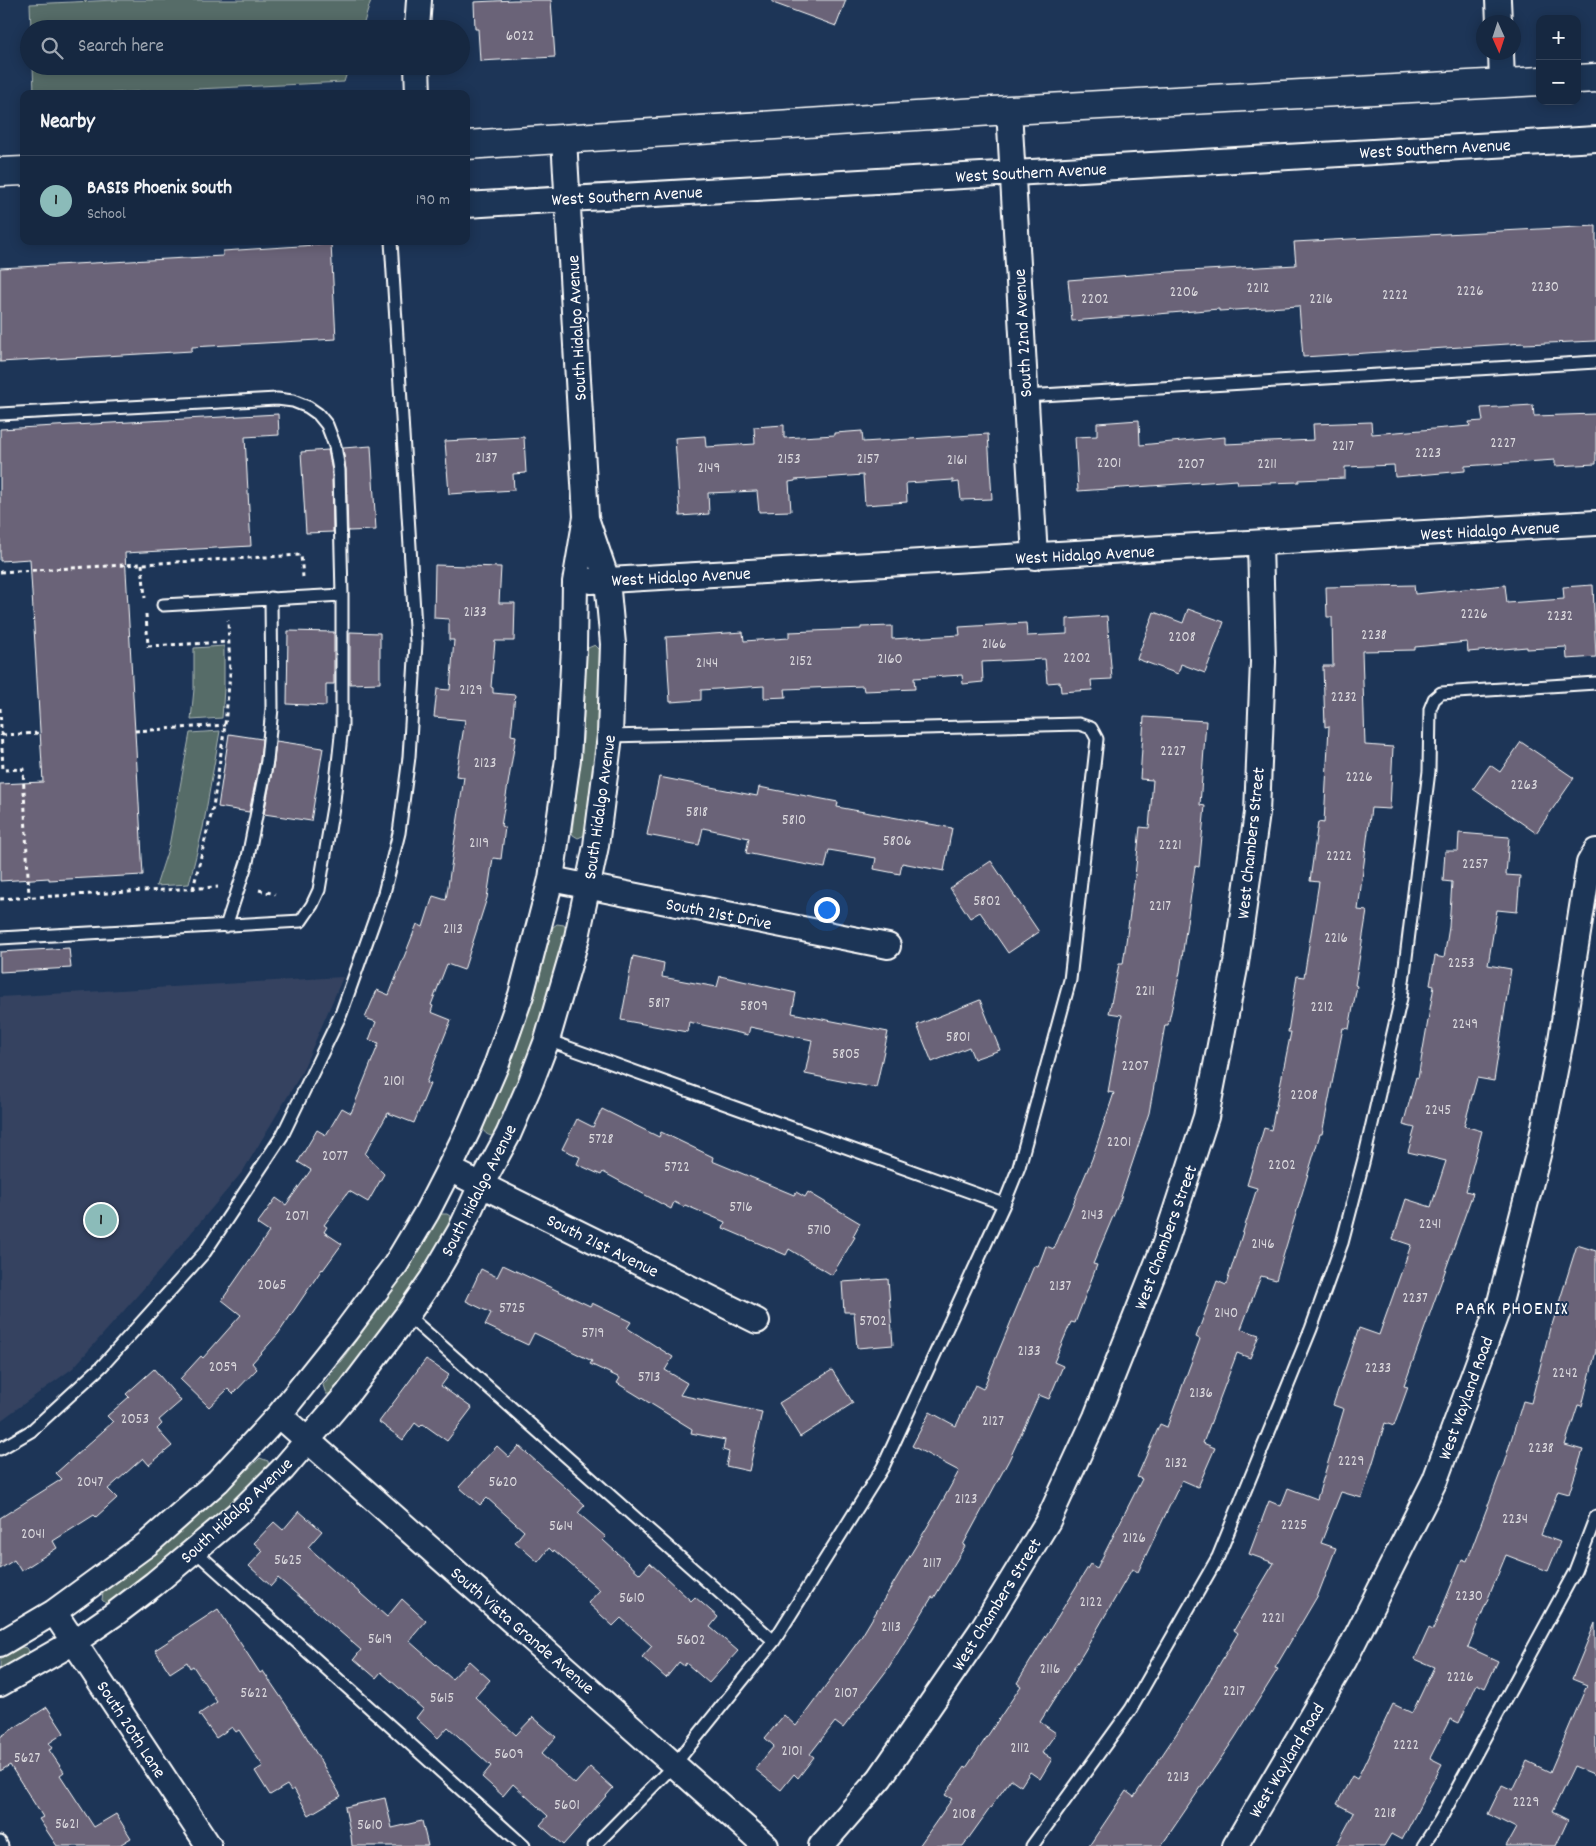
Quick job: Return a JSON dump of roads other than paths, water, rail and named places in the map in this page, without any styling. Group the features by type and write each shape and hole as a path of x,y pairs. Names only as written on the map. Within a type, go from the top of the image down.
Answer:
{"main road":[{"path":"1581,79 1596,78"},
{"path":"470,145 1009,110 1536,81"},
{"path":"0,172 20,171"}],"street":[{"path":"418,20 419,0"},
{"path":"1498,0 1499,15"},
{"path":"1501,60 1502,83"},
{"path":"417,75 418,90"},
{"name":"South 22nd Avenue","path":"1009,110 1034,557"},
{"name":"South Hidalgo Avenue","path":"0,1644 54,1612 147,1544 218,1480 279,1415 346,1331 396,1264 427,1212 449,1169 468,1130 500,1054 521,994 551,879 568,759 574,648 575,582 586,517 564,139"},
{"name":"West Southern Avenue","path":"470,205 1596,139"},
{"name":"South Hidalgo Avenue","path":"0,1684 74,1642 146,1590 240,1512 283,1470 407,1315 432,1279 460,1231 481,1185 508,1135 547,1040 577,937 596,846 610,736 613,644 607,580 586,517"},
{"name":"West Hidalgo Avenue","path":"575,582 1596,524"},
{"name":"West Chambers Street","path":"821,1846 880,1778 982,1631 1048,1521 1096,1417 1164,1246 1206,1117 1236,963 1257,813 1263,662 1260,544"},
{"name":"West Wayland Road","path":"1234,1846 1344,1661 1430,1488 1499,1306 1540,1148 1561,1040 1589,863 1596,851"},
{"name":"South 21st Drive","path":"551,879 888,946"},
{"name":"South 21st Avenue","path":"449,1169 757,1321"},
{"name":"South Vista Grande Avenue","path":"279,1415 766,1846"},
{"name":"South 20th Lane","path":"54,1612 209,1846"}],"lane":[{"path":"0,1449 31,1431 102,1366 205,1252 282,1136 341,1014 384,894 399,833 409,757 416,642 391,245"},
{"path":"1025,396 1596,362"},
{"path":"0,414 277,399 293,401 308,407 327,424 335,446 338,462 342,595 342,726 334,801 319,890 312,906 300,921 0,938"},
{"path":"162,605 342,595"},
{"path":"226,926 247,862 268,761 272,708 272,598"},
{"path":"1032,1846 1131,1709 1218,1557 1311,1329 1342,1243 1364,1159 1401,998 1429,771 1430,709 1434,699 1441,693 1596,683"},
{"path":"594,1846 675,1764 774,1642 883,1467 1004,1204 1019,1167 1070,980 1097,739 1091,728 1079,724 610,736"},
{"path":"547,1040 1004,1204"},
{"path":"407,1315 774,1642"},
{"path":"1423,1846 1440,1820 1575,1571 1596,1516"},
{"path":"194,1550 524,1846"},
{"path":"0,1842 2,1846"}],"place":[{"name":"BASIS Phoenix South","path":"101,1220"}],"district":[{"name":"PARK PHOENIX","path":"1512,1307"}]}
